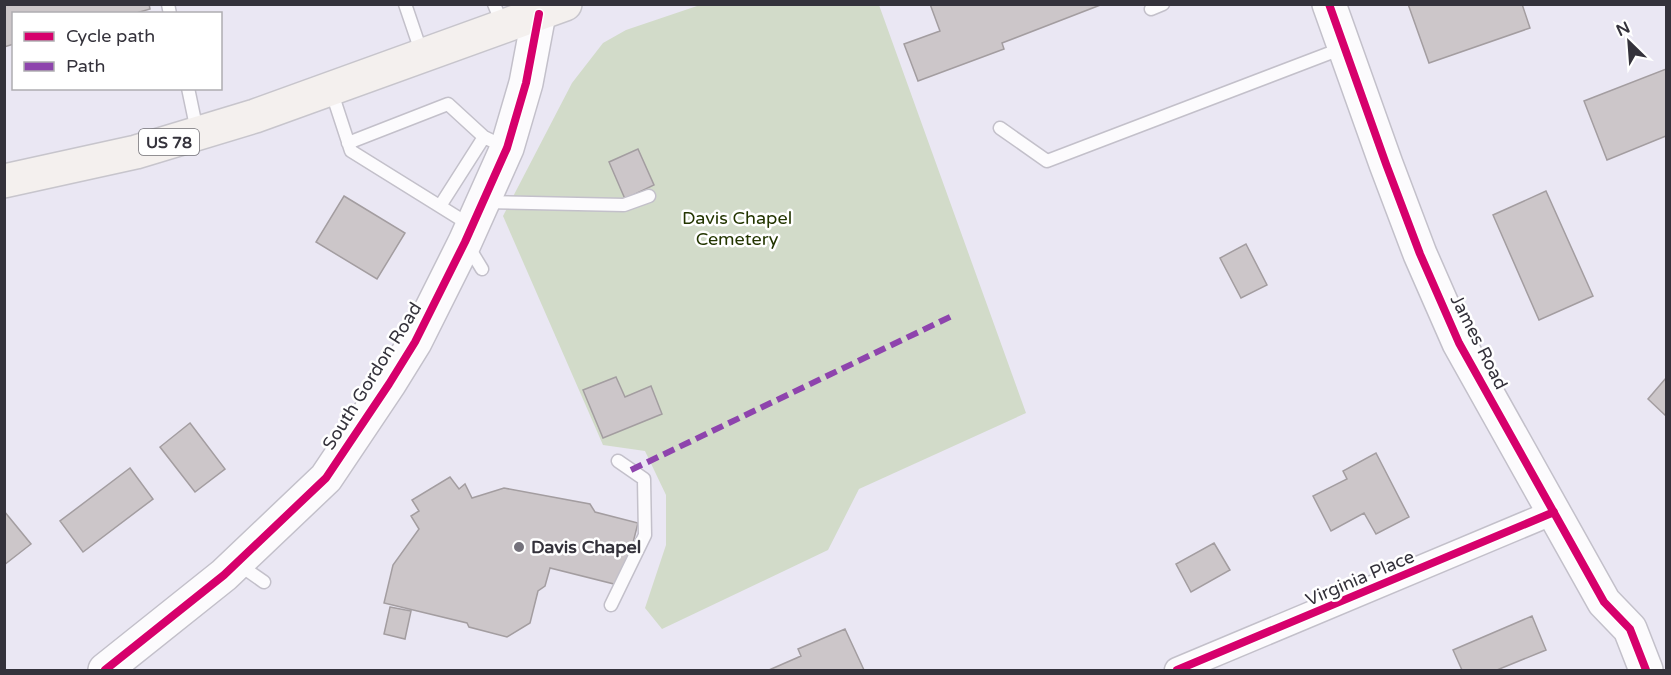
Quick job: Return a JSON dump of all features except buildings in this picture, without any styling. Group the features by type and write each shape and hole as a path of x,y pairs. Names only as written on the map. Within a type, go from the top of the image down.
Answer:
{"main road":[{"name":"US 78","path":"4,181 136,152 255,116 423,56 498,16 552,9"}],"street":[{"name":"James Road","path":"1329,4 1386,164 1416,242 1459,342 1604,602 1630,629 1646,670"},
{"name":"South Gordon Road","path":"105,670 224,575 326,478 428,327 475,234 495,142 526,83 552,9"},
{"name":"Virginia Place","path":"1177,670 1554,512"}],"lane":[{"path":"405,4 423,56"},
{"path":"999,128 1047,161 1345,48"},
{"path":"330,89 351,151 440,206 475,234 624,205 650,196"},
{"path":"188,90 198,133"},
{"path":"348,142 448,104 495,142 440,206"},
{"path":"611,604 645,535 644,479 618,461"},
{"path":"236,562 264,582"}],"green space":[{"name":"Davis Chapel Cemetery","path":"700,5 879,5 1026,413 859,489 828,550 662,629 645,608 666,545 666,495 645,451 603,445 503,216 572,83 603,43 626,30"}],"marked path":[{"path":"631,470 952,316"}],"cycle path":[{"path":"1329,4 1420,254 1459,343 1604,602 1630,629 1646,670"},
{"path":"105,670 224,575 326,478 389,384 415,342 465,242 507,148 526,83 539,14"},
{"path":"1177,670 1554,512"}],"place":[{"name":"Davis Chapel","path":"519,547"}]}
